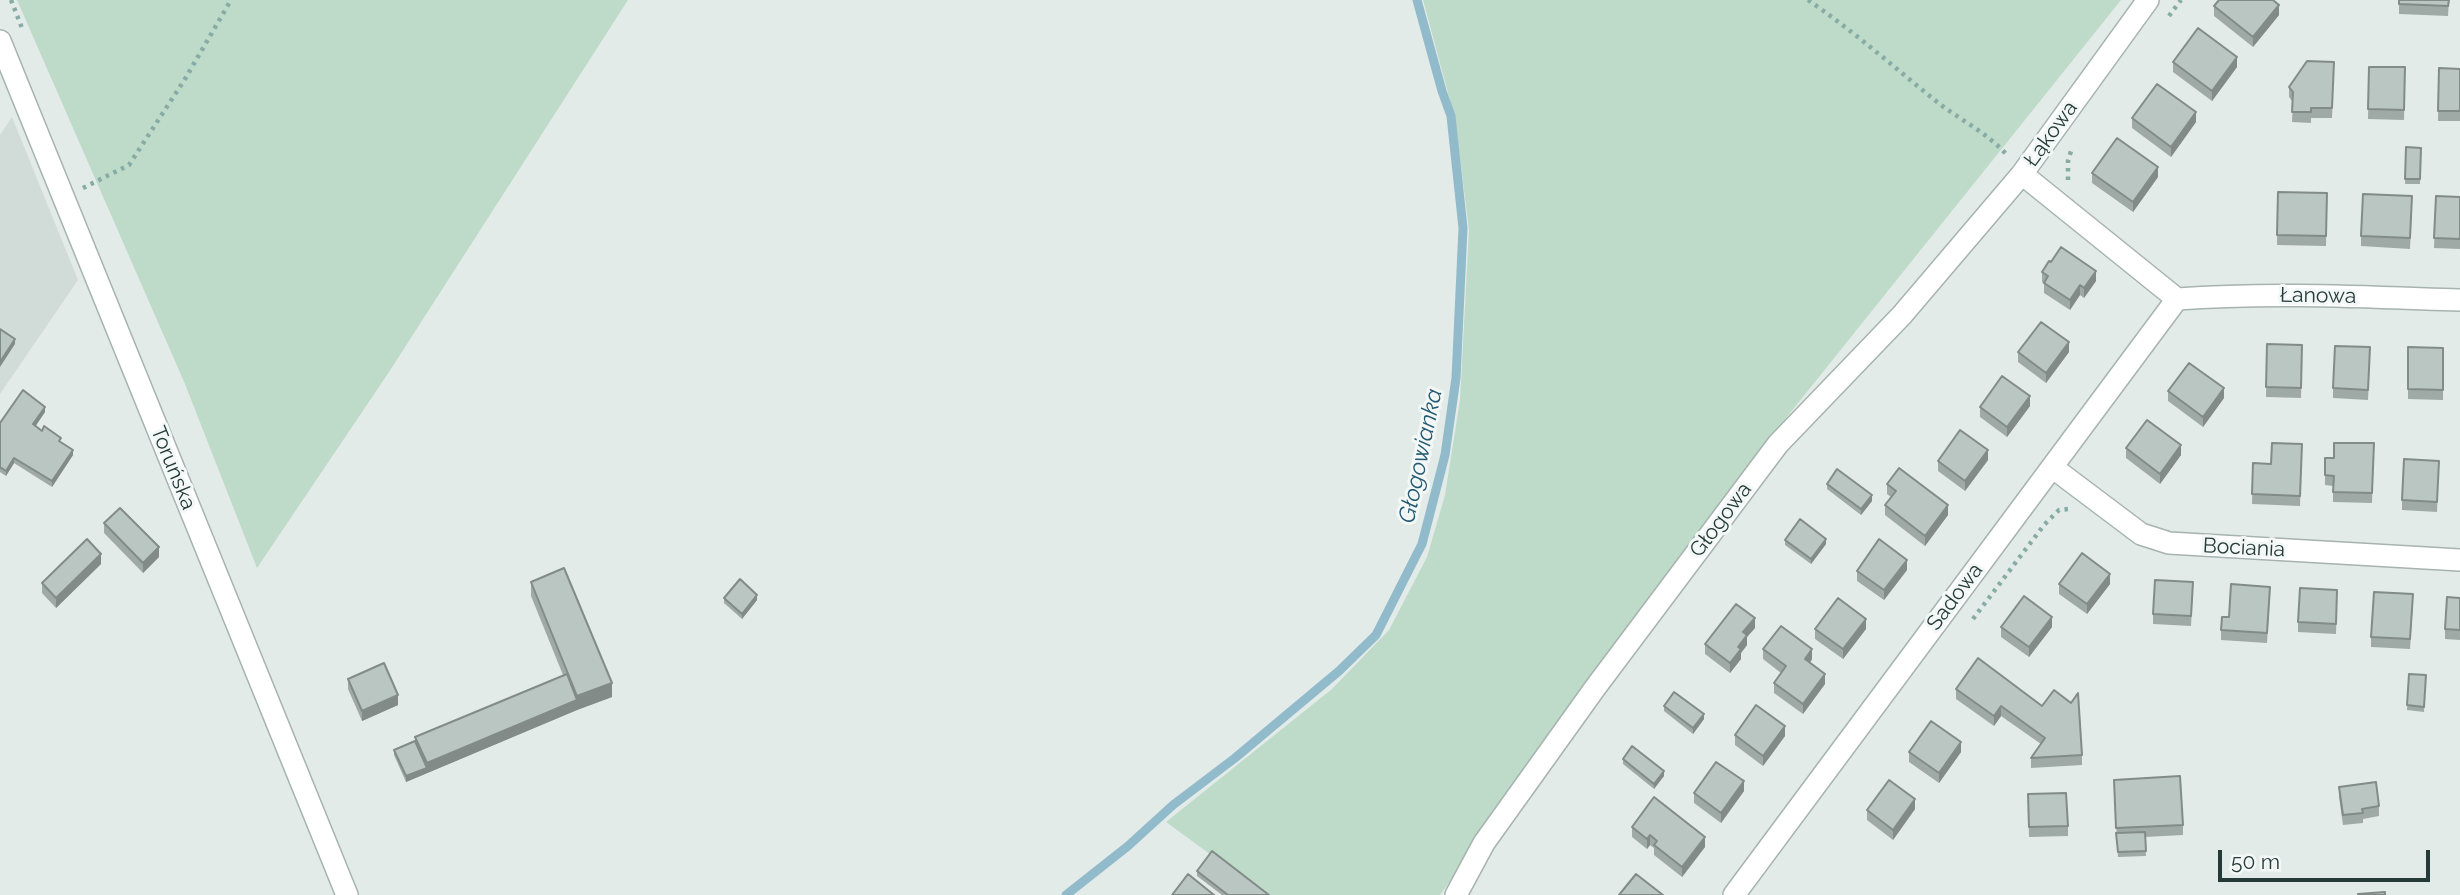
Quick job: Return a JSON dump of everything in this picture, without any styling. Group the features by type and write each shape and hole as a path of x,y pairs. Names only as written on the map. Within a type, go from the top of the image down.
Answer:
{"street":[{"name":"Łąkowa","path":"2148,0 2022,174 2177,299"},
{"name":"Toruńska","path":"0,41 347,895"},
{"name":"Głogowa","path":"1456,895 1484,843 1778,444 1902,315 2022,174"},
{"name":"Łanowa","path":"2177,299 2220,296 2343,296 2460,300"},
{"name":"Sadowa","path":"1734,895 2177,299"},
{"name":"Bociania","path":"2052,467 2141,534 2169,543 2460,560"}],"path":[{"path":"63,197 129,165 185,79 231,0"},
{"path":"1808,0 1856,34 1943,106 1996,142 2022,174"},
{"path":"2165,22 2181,0"},
{"path":"2071,190 2068,182 2068,161 2070,152 2078,141"},
{"path":"1970,623 2044,525 2059,510 2075,508 2082,514 2094,499"}],"shaded area":[{"path":"12,117 78,280 0,394 0,135"}],"green space":[{"path":"17,0 628,0 389,372 257,568 185,384"},
{"path":"1423,0 2121,0 1758,453 1440,895 1266,895 1166,822 1332,689 1389,630 1427,557 1445,495 1460,400 1469,230 1455,119"}],"building":[{"path":"2219,0 2273,0 2279,5 2253,37 2214,6"},
{"path":"2399,0 2449,0 2448,6 2399,4"},
{"path":"2198,28 2237,57 2212,91 2173,62"},
{"path":"2307,61 2334,62 2332,108 2292,112 2293,92 2289,87"},
{"path":"2369,67 2405,67 2404,110 2368,109"},
{"path":"2439,68 2460,69 2460,111 2438,111"},
{"path":"2157,84 2196,112 2171,147 2132,118"},
{"path":"2117,138 2158,167 2133,202 2092,173"},
{"path":"2406,147 2421,148 2420,179 2405,179"},
{"path":"2278,192 2327,193 2326,236 2277,235"},
{"path":"2363,194 2412,196 2410,238 2361,236"},
{"path":"2436,196 2460,197 2460,239 2434,238"},
{"path":"2061,247 2096,271 2084,288 2080,285 2070,300 2044,283 2048,276 2042,272"},
{"path":"2041,322 2069,342 2046,373 2018,352"},
{"path":"0,329 15,339 0,362"},
{"path":"2267,344 2302,345 2301,388 2266,387"},
{"path":"2335,346 2370,347 2368,390 2333,388"},
{"path":"2408,347 2443,348 2443,390 2408,389"},
{"path":"2189,363 2224,388 2203,417 2168,391"},
{"path":"2002,376 2030,396 2007,427 1980,407"},
{"path":"23,390 45,407 33,424 42,431 44,426 73,450 52,481 14,458 6,471 0,467 0,423"},
{"path":"2147,420 2181,445 2160,474 2126,448"},
{"path":"1960,430 1988,450 1965,481 1938,461"},
{"path":"2272,443 2302,444 2300,496 2252,494 2253,463 2271,464"},
{"path":"2334,443 2374,443 2372,493 2333,492 2334,476 2325,475 2325,458 2334,458"},
{"path":"2404,459 2439,461 2437,502 2402,500"},
{"path":"1899,468 1948,505 1925,536 1885,505 1896,491 1887,484"},
{"path":"1837,469 1872,495 1861,509 1827,484"},
{"path":"120,508 159,547 143,563 104,523"},
{"path":"1800,519 1826,539 1811,559 1785,540"},
{"path":"87,539 101,554 56,598 42,583"},
{"path":"1879,539 1907,560 1884,590 1857,571"},
{"path":"2082,553 2110,574 2087,604 2059,584"},
{"path":"564,568 612,683 577,696 531,582"},
{"path":"740,579 757,595 742,614 724,598"},
{"path":"2155,580 2193,582 2191,616 2153,614"},
{"path":"2231,584 2270,587 2267,633 2221,630 2222,617 2229,617"},
{"path":"2300,588 2337,590 2336,624 2298,622"},
{"path":"2374,592 2413,594 2410,639 2371,637"},
{"path":"2024,596 2052,617 2029,647 2001,627"},
{"path":"2447,597 2460,598 2460,630 2445,629"},
{"path":"1838,598 1866,619 1843,649 1815,629"},
{"path":"1736,604 1755,618 1743,632 1747,635 1738,647 1741,649 1730,663 1705,644"},
{"path":"1781,626 1812,649 1805,659 1825,674 1803,704 1774,683 1786,666 1763,649"},
{"path":"1978,658 2042,706 2054,690 2071,703 2078,693 2082,755 2031,758 2045,738 2001,706 1994,716 1956,689"},
{"path":"384,663 398,695 362,711 348,679"},
{"path":"567,674 577,700 427,763 415,737"},
{"path":"2409,674 2426,675 2424,707 2407,705"},
{"path":"1674,692 1704,714 1693,728 1664,706"},
{"path":"1756,705 1785,726 1763,756 1735,735"},
{"path":"1931,721 1961,742 1939,773 1909,752"},
{"path":"415,741 427,768 406,776 394,750"},
{"path":"1632,746 1664,771 1654,784 1623,759"},
{"path":"1716,762 1744,781 1721,813 1694,793"},
{"path":"2180,776 2183,825 2116,828 2114,780"},
{"path":"1889,780 1915,799 1893,830 1867,810"},
{"path":"2376,782 2379,806 2362,809 2363,813 2343,815 2339,787"},
{"path":"2066,793 2068,826 2029,827 2028,794"},
{"path":"1654,797 1705,837 1682,867 1654,845 1657,841 1650,835 1647,839 1632,827"},
{"path":"2145,832 2146,851 2118,852 2116,833"},
{"path":"1212,851 1269,895 1228,895 1197,871"},
{"path":"1188,874 1214,895 1172,895"},
{"path":"1636,874 1663,895 1619,895"},
{"path":"2385,892 2385,895 2358,895 2358,894"}],"waterway":[{"name":"Głogowianka","path":"1066,895 1339,671 1376,635 1422,544 1445,455 1456,378 1463,228 1451,116 1417,0"}]}
